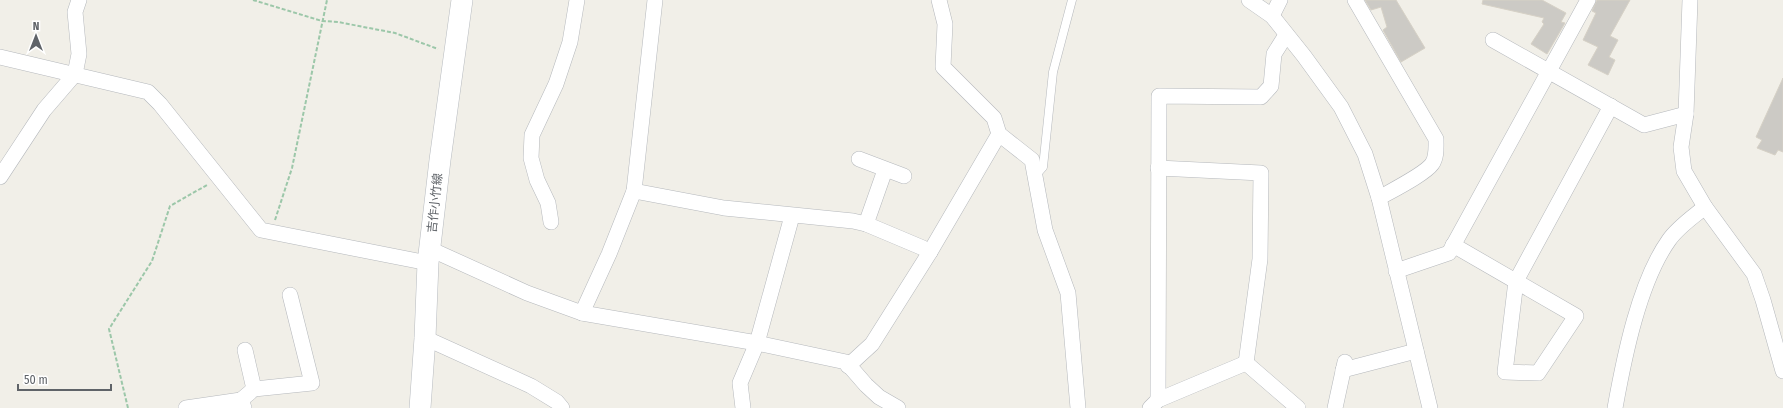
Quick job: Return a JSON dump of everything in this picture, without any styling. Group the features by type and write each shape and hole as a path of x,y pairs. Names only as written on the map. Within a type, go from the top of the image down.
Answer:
{"main road":[{"name":"吉作小竹線","path":"420,408 429,256 440,160 462,0"}],"street":[{"path":"0,177 44,110 75,74 78,54 75,12 79,0"},
{"path":"551,222 548,203 537,180 531,158 532,135 556,84 570,42 577,0"},
{"path":"582,313 609,254 634,191 656,0"},
{"path":"939,0 944,24 943,66 994,118 999,134 1032,160 1045,230 1068,293 1078,408"},
{"path":"1249,0 1272,16 1304,56 1341,107 1365,154 1379,198 1430,408"},
{"path":"1272,16 1280,0"},
{"path":"1355,0 1436,139 1436,152 1432,164 1422,173 1379,198"},
{"path":"1396,271 1449,252 1588,0"},
{"path":"1690,0 1686,114 1681,147 1684,171 1705,207 1754,274 1783,371"},
{"path":"1246,363 1154,404 1160,96 1261,97 1271,86 1274,54 1286,35"},
{"path":"1493,40 1644,125 1686,114"},
{"path":"0,57 148,92 160,104 261,230 429,256 582,313 757,343 846,362 866,385 880,397 898,408"},
{"path":"1453,245 1516,281 1576,316 1538,373 1505,372 1516,281 1611,106"},
{"path":"848,366 872,344 930,252 999,134"},
{"path":"860,159 885,170 904,176"},
{"path":"1158,168 1261,173 1260,259 1246,363"},
{"path":"866,224 885,170"},
{"path":"634,191 724,208 853,221 866,224 930,252"},
{"path":"1615,408 1622,369 1639,306 1655,265 1669,240 1683,225 1705,207"},
{"path":"744,408 740,383 757,343 792,216"},
{"path":"186,408 242,404 254,389 312,383 290,295"},
{"path":"425,338 532,386 557,402 562,408"},
{"path":"246,350 254,389"},
{"path":"1335,408 1344,366 1416,351"},
{"path":"1246,363 1298,408"}],"lane":[{"path":"1035,176 1043,167 1053,72 1072,0"}],"path":[{"path":"252,0 322,21 338,22 395,33 454,56"},
{"path":"271,232 292,168 327,0"},
{"path":"128,408 109,329 152,261 170,206 218,178"}],"building":[{"path":"1365,0 1396,0 1425,48 1401,62 1383,30 1387,27 1381,7 1371,10"},
{"path":"1483,0 1542,0 1566,13 1561,22 1565,23 1547,54 1531,44 1544,24 1542,22 1544,18 1482,4"},
{"path":"1597,0 1630,0 1610,36 1618,40 1609,57 1615,60 1608,75 1588,65 1598,47 1583,40 1596,13 1592,11"},
{"path":"1783,78 1783,152 1778,150 1775,155 1757,148 1762,140 1756,137"}]}
